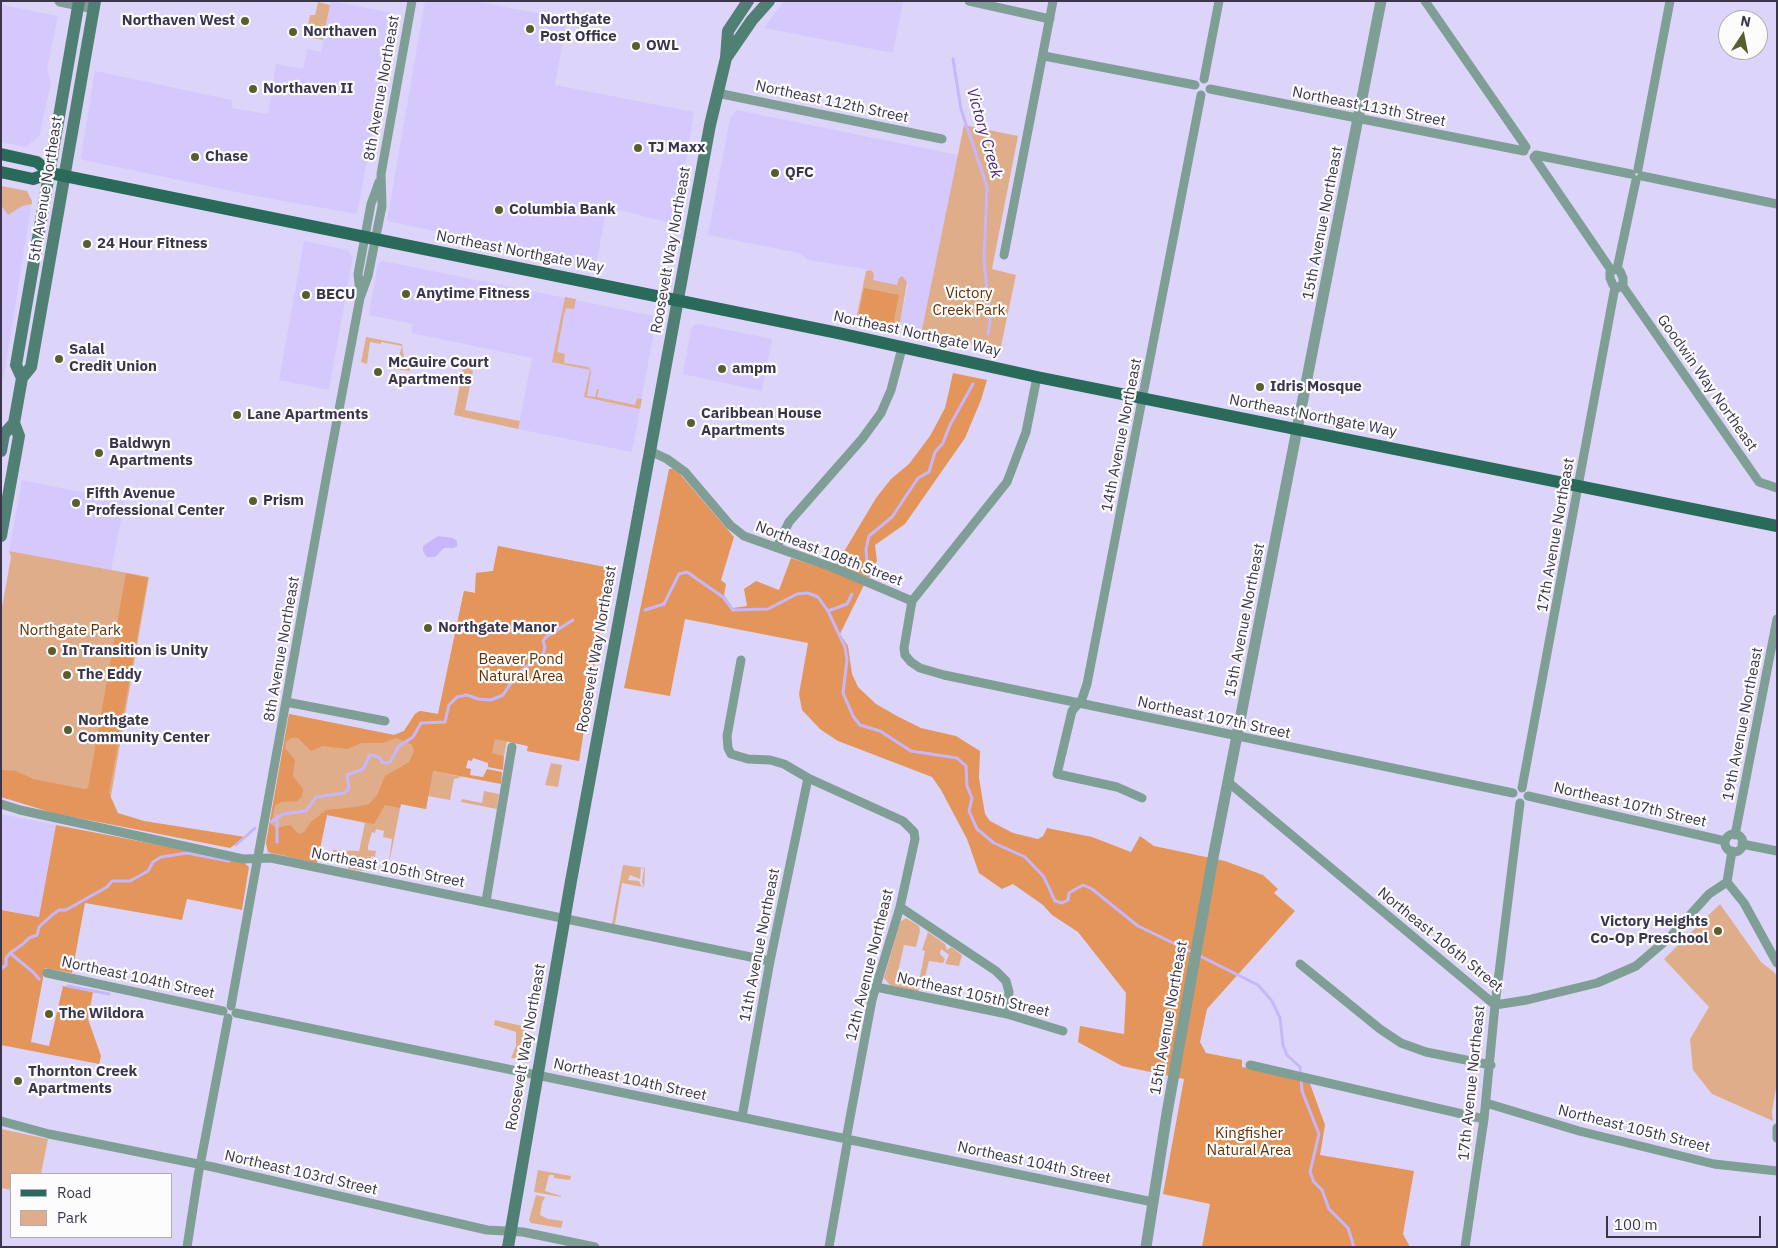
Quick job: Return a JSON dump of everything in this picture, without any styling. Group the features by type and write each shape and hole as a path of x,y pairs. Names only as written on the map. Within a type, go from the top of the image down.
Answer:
{"main road":[{"path":"752,20 769,1"},
{"name":"5th Avenue Northeast","path":"22,378 16,365 79,3"},
{"name":"Roosevelt Way Northeast","path":"508,1247 650,451 717,93 726,58 728,31 747,3"},
{"name":"5th Avenue Northeast","path":"1,536 19,436 14,423 22,378 31,367 66,176 94,5"},
{"name":"Roosevelt Way Northeast","path":"726,58 752,20"},
{"name":"Northeast Northgate Way","path":"1,154 37,162 50,173 678,301 1037,377 1777,526"},
{"name":"Northeast Northgate Way","path":"1,172 33,179 50,173"},
{"name":"5th Avenue Northeast","path":"1,451 4,434 14,423"}],"street":[{"path":"60,1 94,5"},
{"name":"8th Avenue Northeast","path":"187,1247 313,543 360,298 368,276 370,238 382,206 380,180 412,1"},
{"path":"969,1 1050,19"},
{"path":"1004,255 1044,56 1053,1"},
{"path":"1204,79 1219,1"},
{"name":"15th Avenue Northeast","path":"1146,1247 1168,1109 1212,862 1381,1"},
{"path":"1425,1 1525,149 1527,157 1535,156 1637,175 1777,204"},
{"path":"1614,269 1637,175 1670,1"},
{"name":"Roosevelt Way Northeast","path":"747,3 752,20"},
{"path":"1044,56 1194,85"},
{"path":"1204,79 1209,82 1210,88 1207,93 1200,95 1195,91 1194,85 1197,81 1204,79"},
{"name":"Northeast 113th Street","path":"1210,88 1358,120 1525,149"},
{"name":"Northeast 112th Street","path":"717,93 942,139"},
{"name":"14th Avenue Northeast","path":"1142,798 1117,787 1057,774 1072,710 1085,693 1200,95"},
{"path":"1535,156 1614,269 1622,276 1618,286"},
{"name":"17th Avenue Northeast","path":"1522,788 1578,486 1618,286"},
{"name":"Goodwin Way Northeast","path":"1618,286 1759,482 1777,488"},
{"path":"776,547 789,522 862,439 881,413 891,390 902,348"},
{"path":"912,601 1007,482 1026,432 1037,377"},
{"name":"Northeast 108th Street","path":"650,451 667,458 685,472 736,531 744,536 867,581 912,601"},
{"name":"Northeast 107th Street","path":"912,601 904,648 906,655 911,662 938,674 1237,738 1513,793"},
{"name":"19th Avenue Northeast","path":"1735,834 1777,619"},
{"path":"741,660 727,736 728,748 731,754 748,759 776,762 808,778"},
{"path":"286,702 385,721"},
{"path":"486,902 512,747"},
{"name":"12th Avenue Northeast","path":"808,778 902,821 914,832 915,839 900,907 876,987 829,1247"},
{"name":"11th Avenue Northeast","path":"742,1117 770,961 808,778"},
{"name":"Northeast 106th Street","path":"1228,782 1495,1004 1527,1000 1597,983 1636,966 1670,937 1708,894 1727,882"},
{"path":"1522,788 1526,790 1528,796 1525,801 1520,803 1514,799 1513,793 1516,789 1522,788"},
{"name":"Northeast 107th Street","path":"1528,796 1726,841"},
{"name":"17th Avenue Northeast","path":"1466,1247 1491,1065 1495,1004 1520,803"},
{"name":"Northeast 105th Street","path":"1,804 243,858 271,858 770,961"},
{"path":"1735,834 1740,838 1742,844 1739,850 1732,851 1726,847 1726,841 1728,836 1735,834"},
{"path":"1742,844 1777,851"},
{"path":"1732,851 1727,882 1744,903 1777,963"},
{"path":"900,907 996,971 1006,981 1009,992 1007,1014"},
{"path":"1300,964 1380,1029 1401,1043 1426,1052 1491,1065"},
{"name":"Northeast 104th Street","path":"47,973 1153,1202"},
{"name":"Northeast 105th Street","path":"876,987 1007,1014 1062,1031"},
{"path":"1250,1065 1484,1119"},
{"name":"Northeast 105th Street","path":"1486,1102 1579,1131 1714,1164 1777,1171"},
{"name":"Northeast 103rd Street","path":"1,1121 49,1134 201,1164 488,1230 523,1232 595,1247"},
{"path":"1777,1128 1777,1138"}],"shaded area":[{"path":"331,1 393,13 394,17 357,214 256,196 83,160 81,157 95,71 232,100 232,108 268,114 276,64 303,69 307,49 321,52"},
{"path":"425,1 475,1 567,19 555,85 694,112 675,224 607,207 596,265 387,221"},
{"path":"784,1 903,1 893,53 764,28"},
{"path":"1,5 58,16 47,69 51,83 39,137 25,147 1,142"},
{"path":"736,110 958,155 921,334 899,329 908,285 899,278 897,285 872,280 874,274 871,270 809,260 799,253 708,235 730,118"},
{"path":"1,186 27,191 32,201 1,394"},
{"path":"304,241 347,250 353,256 329,390 279,380"},
{"path":"383,261 654,316 656,320 632,452 518,429 532,358 411,333 413,324 369,315 378,263"},
{"path":"699,324 772,339 762,391 683,374 691,329 694,325"},
{"path":"22,480 125,501 111,570 9,551"},
{"path":"438,536 453,538 457,541 457,546 454,548 444,548 435,557 427,557 423,552 423,546"},
{"path":"1,814 56,825 39,918 1,910"}],"green space":[{"path":"318,2 330,5 323,40 306,37 310,15 315,15"},
{"name":"Victory Creek Park","path":"964,125 1018,136 992,269 1016,275 1000,351 921,334"},
{"path":"1,186 27,191 32,204 22,206 8,215 1,205"},
{"path":"871,270 874,274 873,280 897,285 899,278 902,276 907,282 899,329 856,320 866,271"},
{"path":"864,288 899,295 893,325 858,318"},
{"path":"565,297 576,299 574,309 566,308 557,352 565,354 564,363 588,367 591,371 587,396 595,397 597,389 599,389 597,397 635,405 637,398 642,399 640,409 584,397 590,370 552,362"},
{"path":"366,337 402,344 403,353 410,371 393,369 396,368 397,357 399,357 402,346 381,342 381,344 370,342 367,364 361,362"},
{"path":"465,358 473,360 471,370 473,371 465,410 520,421 518,429 454,415"},
{"path":"953,373 987,380 965,438 905,524 875,545 877,561 869,578 836,565 876,498 891,479 909,464 930,436 945,408"},
{"name":"Kingfisher Natural Area","path":"669,469 674,469 680,474 734,537 721,580 726,584 724,595 733,608 747,606 744,589 756,581 779,590 791,558 855,579 864,585 840,634 848,646 852,674 858,687 876,704 897,716 921,728 956,736 980,751 979,778 985,814 990,821 1013,833 1038,839 1043,836 1047,828 1092,837 1131,852 1140,836 1154,846 1225,861 1263,875 1278,889 1274,893 1295,911 1207,1009 1200,1042 1206,1053 1242,1060 1242,1067 1309,1081 1325,1125 1320,1155 1414,1171 1403,1234 1410,1247 1202,1247 1210,1204 1163,1194 1184,1079 1122,1066 1078,1042 1080,1026 1124,1034 1126,993 1078,932 1052,915 1043,905 1013,884 1002,889 979,873 967,839 932,777 838,741 821,730 802,710 799,694 808,643 685,619 670,696 624,688"},
{"name":"Beaver Pond Natural Area","path":"498,546 610,568 579,761 527,751 528,746 507,741 504,756 438,743 433,771 462,777 454,779 450,800 428,796 426,809 401,804 388,869 392,839 383,837 384,831 376,829 375,833 372,832 368,846 368,850 376,851 375,857 371,856 370,863 364,862 362,871 348,869 350,860 331,859 333,850 359,851 365,823 327,815 317,863 268,852 266,843 289,714 394,735 404,731 415,714 420,711 438,714 464,591 475,593 476,573 493,571"},
{"name":"Beaver Pond Natural Area","path":"498,546 610,568 579,761 527,751 528,746 495,739 492,753 504,756 503,770 488,767 488,763 473,758 472,761 468,760 466,768 471,769 470,775 483,777 487,769 502,772 501,784 433,771 426,809 401,804 400,808 385,805 374,824 327,815 317,863 268,852 266,843 289,714 394,735 404,731 415,714 420,711 438,714 464,591 475,593 476,573 493,571","holes":["291,738 298,738 311,751 323,746 347,749 362,743 383,743 396,738 412,745 414,751 409,762 385,776 377,795 369,804 326,810 311,822 304,832 299,834 290,825 276,828 271,824 275,806 281,802 297,801 302,797 303,789 293,776 295,760 285,748 286,742"]},
{"name":"Northgate Park","path":"9,551 149,577 107,819 1,794 1,613 11,557"},
{"path":"126,573 148,578 109,793 118,813 144,821 245,837 230,848 53,813 1,797 2,770 16,771 33,779 84,789 88,788"},
{"path":"551,763 562,765 558,787 545,785"},
{"path":"484,791 499,794 497,809 461,802 462,799 482,803"},
{"path":"56,825 242,861 249,867 242,910 187,899 182,920 85,903 72,973 45,968 31,1042 49,1046 63,986 93,992 88,1019 101,1056 99,1064 1,1045 1,910 39,917"},
{"path":"623,865 645,868 644,889 642,881 644,869 641,868 640,879 630,875 628,880 639,881 642,887 622,883 615,924 612,924"},
{"path":"1720,904 1761,962 1775,973 1777,978 1777,1082 1772,1112 1773,1121 1712,1094 1693,1070 1690,1039 1709,1007 1664,959"},
{"path":"906,918 919,926 920,931 916,947 904,945 897,976 919,981 925,951 922,950 928,932 945,944 947,950 951,947 962,955 959,966 945,964 949,955 941,949 940,954 945,959 943,963 929,961 925,977 922,977 918,992 890,985 884,978 900,922"},
{"path":"495,1020 527,1027 522,1059 511,1058 516,1046 516,1032 494,1025"},
{"path":"1,1129 48,1139 41,1173 10,1173 10,1190 1,1188"},
{"path":"538,1170 571,1176 570,1180 554,1178 554,1175 549,1175 545,1191 561,1197 534,1192"},
{"path":"536,1195 545,1197 540,1215 548,1219 563,1221 561,1228 531,1223 529,1220"}],"waterway":[{"name":"Victory Creek","path":"953,59 961,109 987,187 984,260 990,322 988,334"},
{"name":"Victory Creek","path":"863,570 867,562 866,549 869,536 892,517 918,478 929,472 935,452 943,443 950,425 973,384"},
{"path":"645,610 664,604 679,574 687,572 723,597 733,610 768,609 797,594 808,593 818,597 828,611 845,647 847,660 843,693 853,716 860,725 880,731 911,751 957,758 966,766 967,786 972,798 969,811 977,829 994,843 1025,857 1044,877 1055,901 1062,903 1068,900 1069,893 1083,885 1092,889 1138,926 1192,952"},
{"name":"Victory Creek","path":"828,611 847,604 852,594"},
{"path":"271,822 283,814 306,811 316,797 344,793 349,789 347,775 363,769 370,755 379,757 382,762 390,762 399,746 413,737 421,723 445,722 449,705 457,697 467,695 478,699 491,700 503,695 517,674 543,654 545,647 543,641 546,637 573,620"},
{"path":"277,816 277,842"},
{"path":"236,845 255,828"},
{"path":"1,969 6,965 6,958 10,953 29,938 37,935 39,927 59,910 66,910 107,887 112,881 130,881 148,871 153,862 161,857 187,853 229,861"},
{"path":"10,953 39,979"},
{"path":"1198,955 1258,985 1272,1001 1280,1018 1283,1045 1287,1055 1300,1067 1302,1091 1319,1134 1310,1172 1314,1182 1322,1190 1329,1209 1348,1228 1354,1247"},
{"path":"68,986 109,994"}],"place":[{"name":"Northaven West","path":"245,21"},
{"name":"Northgate Post Office","path":"530,29"},
{"name":"Northaven","path":"293,32"},
{"name":"OWL","path":"636,46"},
{"name":"Northaven II","path":"253,89"},
{"name":"TJ Maxx","path":"638,148"},
{"name":"Chase","path":"195,157"},
{"name":"QFC","path":"775,173"},
{"name":"Columbia Bank","path":"499,210"},
{"name":"24 Hour Fitness","path":"87,244"},
{"name":"Anytime Fitness","path":"406,294"},
{"name":"BECU","path":"306,295"},
{"name":"Salal Credit Union","path":"59,359"},
{"name":"ampm","path":"722,369"},
{"name":"McGuire Court Apartments","path":"378,372"},
{"name":"Idris Mosque","path":"1260,387"},
{"name":"Lane Apartments","path":"237,415"},
{"name":"Caribbean House Apartments","path":"691,423"},
{"name":"Baldwyn Apartments","path":"99,453"},
{"name":"Prism","path":"253,501"},
{"name":"Fifth Avenue Professional Center","path":"76,503"},
{"name":"Northgate Manor","path":"428,628"},
{"name":"In Transition is Unity","path":"52,651"},
{"name":"The Eddy","path":"67,675"},
{"name":"Northgate Community Center","path":"68,730"},
{"name":"Victory Heights Co-Op Preschool","path":"1718,931"},
{"name":"The Wildora","path":"49,1014"},
{"name":"Thornton Creek Apartments","path":"18,1081"}]}
